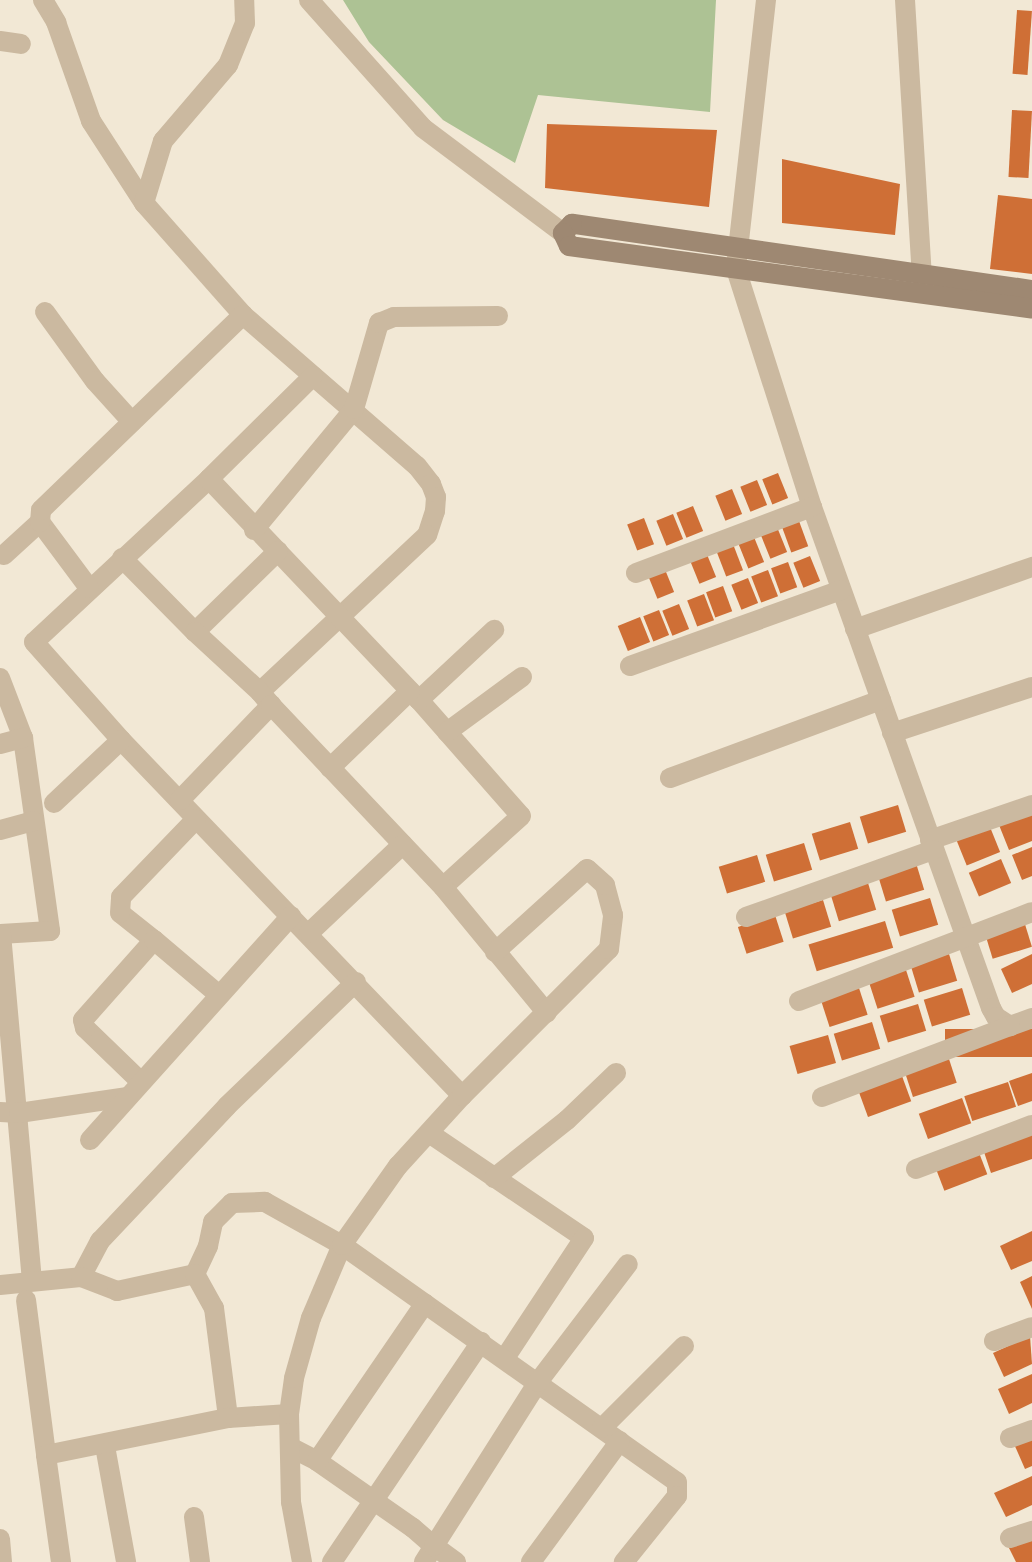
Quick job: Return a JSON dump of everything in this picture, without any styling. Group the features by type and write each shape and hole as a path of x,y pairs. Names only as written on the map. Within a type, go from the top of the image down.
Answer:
{"street":[{"path":"43,0 56,22 91,121 144,203 243,315 354,409 417,466 431,484 435,511 427,535 340,617 180,800"},
{"path":"144,203 163,141 228,65 245,23 244,0"},
{"path":"309,0 423,128 563,233 569,246 1032,309"},
{"path":"766,0 736,269 812,507 931,845 991,1008 996,1017 1010,1026"},
{"path":"905,0 922,275"},
{"path":"0,41 21,44"},
{"path":"563,233 572,224 1032,290"},
{"path":"45,312 95,381 132,422"},
{"path":"89,588 40,522 41,510 243,315"},
{"path":"254,530 354,409 376,329 384,319 498,316"},
{"path":"313,376 209,479 34,642 121,740 462,1096"},
{"path":"209,479 254,530 278,551 415,696 521,816 443,887"},
{"path":"636,573 812,507"},
{"path":"4,555 40,522"},
{"path":"195,632 278,551"},
{"path":"122,558 266,699 403,844 443,887 547,1013"},
{"path":"855,629 1032,567"},
{"path":"630,666 841,590"},
{"path":"330,768 494,630"},
{"path":"447,732 522,677"},
{"path":"0,678 23,738 50,931 0,934 10,1112 46,1455 61,1562"},
{"path":"892,733 1032,687"},
{"path":"670,778 881,700"},
{"path":"0,744 23,738"},
{"path":"54,803 121,740"},
{"path":"746,917 1032,805"},
{"path":"196,819 121,897 120,913 219,995"},
{"path":"0,830 34,821"},
{"path":"309,933 403,844"},
{"path":"302,1562 291,1502 289,1414 294,1378 311,1318 342,1245 371,1200 429,1133 612,942 613,915 600,879 587,869 495,952"},
{"path":"799,1001 1032,912"},
{"path":"90,1140 291,916"},
{"path":"135,1090 85,1028 83,1020 154,940"},
{"path":"81,1277 100,1241 227,1106 356,982"},
{"path":"822,1097 1032,1018"},
{"path":"494,1178 567,1120 616,1073"},
{"path":"10,1112 135,1090"},
{"path":"916,1169 1032,1125"},
{"path":"429,1133 584,1238 505,1358"},
{"path":"195,1274 208,1246 213,1222 232,1203 265,1202 342,1245 677,1482 677,1496 624,1562"},
{"path":"429,1554 538,1382 628,1264"},
{"path":"0,1285 29,1291 81,1277 117,1291 195,1274"},
{"path":"195,1274 214,1308 228,1418"},
{"path":"317,1461 425,1303"},
{"path":"994,1341 1032,1327"},
{"path":"332,1562 481,1342"},
{"path":"602,1428 684,1346"},
{"path":"46,1455 105,1446 228,1418 289,1414"},
{"path":"1010,1438 1032,1430"},
{"path":"531,1562 620,1441"},
{"path":"105,1446 126,1562"},
{"path":"290,1447 317,1461 376,1501 429,1554 456,1562"},
{"path":"194,1517 200,1562"},
{"path":"1010,1538 1032,1531"},
{"path":"0,1539 2,1562"}],"green space":[{"path":"343,0 716,0 710,112 538,95 515,163 443,120 369,42"}],"building":[{"path":"1017,10 1032,11 1027,75 1013,74"},
{"path":"1012,110 1032,111 1028,178 1008,177"},
{"path":"547,124 717,130 709,207 545,188"},
{"path":"782,159 900,184 895,235 782,223"},
{"path":"998,195 1032,199 1032,274 990,269"},
{"path":"778,473 788,498 772,504 762,479"},
{"path":"757,480 767,505 750,512 740,487"},
{"path":"732,489 742,514 725,521 715,496"},
{"path":"693,506 703,531 686,538 676,513"},
{"path":"673,514 683,539 666,546 656,521"},
{"path":"644,518 654,544 637,551 627,524"},
{"path":"799,521 808,546 791,553 782,527"},
{"path":"777,527 787,552 770,559 760,534"},
{"path":"754,537 764,562 748,568 738,543"},
{"path":"733,544 743,570 726,577 716,550"},
{"path":"706,552 716,577 699,584 689,559"},
{"path":"810,556 820,581 803,588 793,563"},
{"path":"788,562 797,587 780,594 771,568"},
{"path":"664,567 674,592 657,599 647,574"},
{"path":"768,570 778,596 761,603 751,576"},
{"path":"748,578 758,603 741,610 731,585"},
{"path":"723,586 732,611 715,618 706,592"},
{"path":"704,594 714,620 697,627 687,600"},
{"path":"679,604 689,629 672,636 662,611"},
{"path":"659,610 669,635 653,641 643,616"},
{"path":"640,617 650,642 628,651 618,626"},
{"path":"898,805 906,832 868,843 860,817"},
{"path":"1032,812 1032,841 1009,850 999,825"},
{"path":"850,822 858,849 820,860 812,834"},
{"path":"990,827 1000,852 967,866 957,840"},
{"path":"804,843 812,870 774,881 766,855"},
{"path":"1032,847 1032,876 1022,880 1012,855"},
{"path":"757,855 765,882 727,893 719,867"},
{"path":"1001,859 1011,883 979,897 969,873"},
{"path":"916,863 924,890 886,901 878,875"},
{"path":"868,883 876,910 839,921 831,894"},
{"path":"930,898 938,925 900,936 892,910"},
{"path":"823,900 831,927 793,938 785,912"},
{"path":"775,915 784,942 747,954 738,927"},
{"path":"885,921 893,948 817,971 808,944"},
{"path":"1024,921 1032,947 993,959 985,933"},
{"path":"949,954 957,981 919,992 911,966"},
{"path":"1032,954 1032,984 1012,993 1001,969"},
{"path":"906,970 915,997 878,1009 869,982"},
{"path":"859,988 868,1015 830,1027 821,1000"},
{"path":"962,988 970,1015 932,1026 924,1000"},
{"path":"918,1004 926,1031 888,1042 880,1016"},
{"path":"872,1022 880,1049 842,1060 834,1034"},
{"path":"945,1029 1032,1029 1032,1057 945,1057"},
{"path":"828,1035 836,1063 798,1074 790,1046"},
{"path":"949,1059 957,1083 913,1097 905,1073"},
{"path":"1032,1073 1032,1101 1018,1106 1009,1081"},
{"path":"902,1076 911,1101 868,1117 859,1092"},
{"path":"1008,1082 1016,1107 972,1121 964,1096"},
{"path":"962,1098 971,1123 928,1139 919,1114"},
{"path":"1032,1130 1032,1159 991,1173 983,1149"},
{"path":"978,1150 987,1174 944,1191 935,1166"},
{"path":"1032,1231 1032,1261 1011,1270 1000,1246"},
{"path":"1032,1276 1032,1309 1020,1282"},
{"path":"1030,1336 1032,1364 1004,1377 993,1353"},
{"path":"1032,1374 1032,1403 1009,1414 998,1389"},
{"path":"1032,1436 1032,1466 1025,1469 1014,1444"},
{"path":"1032,1476 1032,1505 1006,1517 994,1493"},
{"path":"1032,1535 1032,1562 1016,1562 1008,1546"}]}
